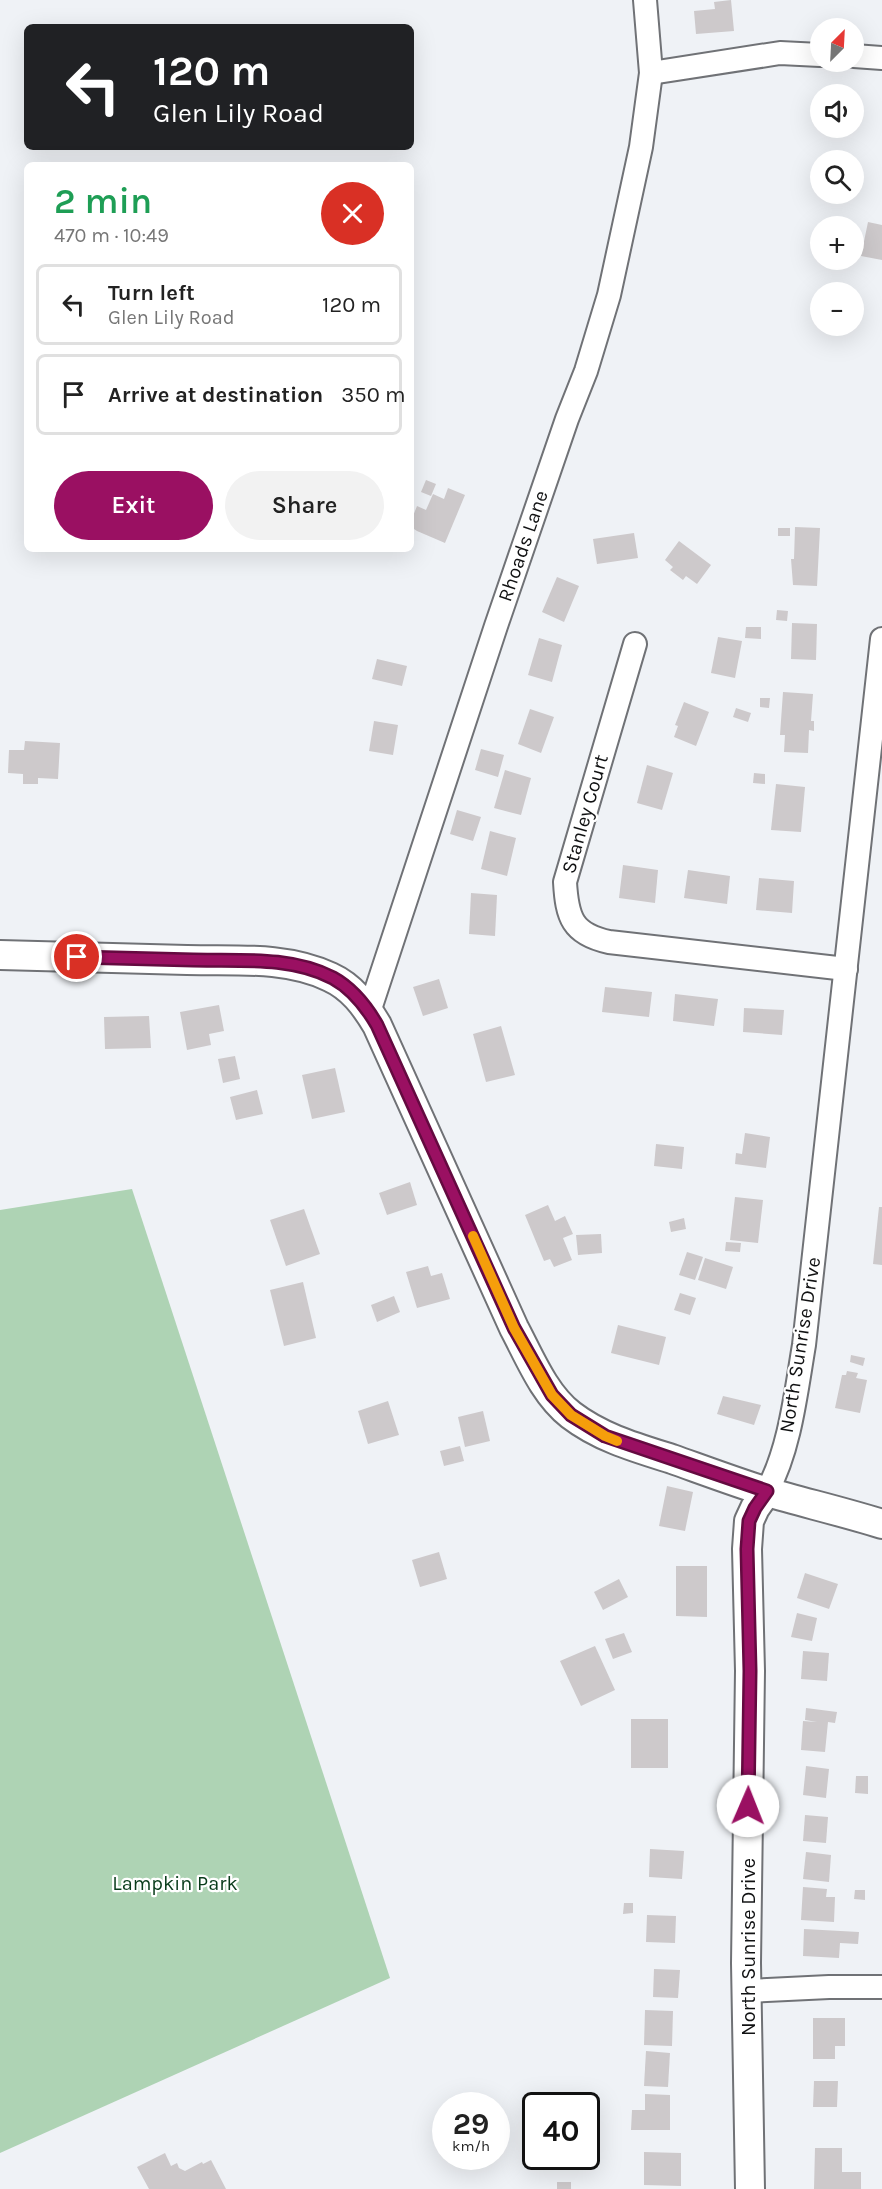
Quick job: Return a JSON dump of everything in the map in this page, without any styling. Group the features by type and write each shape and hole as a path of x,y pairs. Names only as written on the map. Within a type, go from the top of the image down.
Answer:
{"street":[{"name":"Rhoads Lane","path":"369,1012 496,626 567,419 586,371 601,321 641,147 651,73 645,0"},
{"path":"651,73 780,53 810,54"},
{"path":"864,56 882,57"},
{"name":"North Sunrise Drive","path":"750,2189 747,1991 750,1663 747,1549 749,1521 777,1473 797,1388 804,1345 882,639"},
{"name":"Stanley Court","path":"635,644 565,882 569,915 578,928 591,938 609,942 846,969"},
{"path":"0,955 260,961 293,964 321,973 345,985 369,1012 514,1328 552,1395 571,1415 605,1436 767,1491 882,1524"},
{"path":"747,1991 882,1987"}],"green space":[{"name":"Lampkin Park","path":"132,1189 390,1978 0,2153 0,1210"}],"building":[{"path":"731,0 734,31 696,34 694,11 715,9 714,2"},
{"path":"868,222 882,225 882,260 864,257"},
{"path":"426,480 436,484 431,496 421,492"},
{"path":"448,488 465,495 445,543 414,529 414,514 417,506 426,510 433,494 444,499"},
{"path":"795,527 820,528 817,586 793,585 791,559 794,559"},
{"path":"778,528 790,528 790,536 778,536"},
{"path":"634,533 638,558 597,564 593,539"},
{"path":"679,541 711,565 697,584 686,576 683,580 670,570 673,567 665,560"},
{"path":"557,577 579,586 564,622 542,612"},
{"path":"777,610 788,611 787,621 776,620"},
{"path":"792,623 817,624 816,660 791,659"},
{"path":"746,627 761,627 761,639 745,638"},
{"path":"718,637 742,641 735,678 711,673"},
{"path":"539,638 562,645 552,682 528,675"},
{"path":"377,659 407,666 402,686 372,679"},
{"path":"783,692 813,694 811,721 814,721 814,731 809,730 808,753 784,752 785,735 780,735"},
{"path":"760,698 770,698 769,708 760,707"},
{"path":"684,702 709,712 696,746 674,737 678,726 675,725"},
{"path":"736,708 751,713 748,722 733,717"},
{"path":"530,709 554,717 541,753 518,744"},
{"path":"374,721 398,725 393,755 369,751"},
{"path":"25,741 60,743 58,779 38,778 38,784 23,784 23,774 8,773 9,750 24,750"},
{"path":"481,749 504,755 498,777 475,770"},
{"path":"647,765 673,773 662,810 637,803"},
{"path":"505,770 531,778 521,815 494,808"},
{"path":"754,773 765,774 765,784 753,783"},
{"path":"776,784 805,787 801,832 771,830"},
{"path":"457,810 481,817 473,841 450,834"},
{"path":"490,831 516,838 507,876 481,869"},
{"path":"623,865 658,870 655,903 619,898"},
{"path":"688,870 730,876 727,904 684,898"},
{"path":"759,878 794,881 792,913 756,910"},
{"path":"471,893 497,895 495,936 469,934"},
{"path":"439,979 448,1008 423,1016 413,987"},
{"path":"605,987 652,992 649,1017 602,1012"},
{"path":"675,994 718,999 714,1026 673,1021"},
{"path":"219,1005 224,1031 209,1034 211,1045 187,1050 180,1012"},
{"path":"744,1008 784,1010 782,1035 743,1032"},
{"path":"149,1016 151,1048 105,1049 104,1017"},
{"path":"501,1026 515,1075 486,1082 473,1034"},
{"path":"235,1056 240,1079 223,1083 218,1059"},
{"path":"335,1068 345,1112 312,1119 302,1075"},
{"path":"257,1090 263,1114 236,1120 230,1097"},
{"path":"745,1133 770,1137 766,1168 735,1164 736,1153 742,1154"},
{"path":"656,1144 684,1147 682,1169 654,1166"},
{"path":"410,1182 417,1205 387,1215 379,1193"},
{"path":"735,1197 763,1200 758,1243 730,1240"},
{"path":"548,1205 555,1221 565,1216 573,1234 563,1238 572,1260 554,1267 550,1259 544,1261 525,1215"},
{"path":"879,1207 882,1207 882,1265 873,1264"},
{"path":"304,1209 320,1254 286,1266 270,1220"},
{"path":"684,1218 686,1229 671,1232 669,1222"},
{"path":"601,1234 602,1253 578,1255 576,1235"},
{"path":"726,1242 741,1243 740,1252 725,1251"},
{"path":"687,1252 703,1257 695,1280 679,1275"},
{"path":"705,1258 733,1267 726,1289 698,1280"},
{"path":"428,1266 431,1276 442,1273 450,1299 417,1308 406,1272"},
{"path":"303,1282 316,1338 284,1346 270,1290"},
{"path":"680,1293 696,1298 690,1315 674,1310"},
{"path":"394,1296 400,1312 377,1322 371,1305"},
{"path":"618,1325 666,1337 659,1365 611,1353"},
{"path":"851,1355 865,1358 863,1366 850,1362"},
{"path":"847,1371 858,1373 856,1378 867,1380 860,1413 835,1408 842,1375 846,1375"},
{"path":"723,1396 761,1405 754,1425 717,1414"},
{"path":"388,1401 399,1435 368,1444 358,1411"},
{"path":"483,1411 490,1441 465,1447 458,1417"},
{"path":"460,1446 464,1461 444,1466 440,1451"},
{"path":"667,1486 693,1492 685,1531 659,1526"},
{"path":"439,1552 447,1579 420,1587 412,1560"},
{"path":"676,1566 707,1566 707,1617 676,1616"},
{"path":"805,1573 838,1584 829,1609 797,1598"},
{"path":"619,1579 628,1597 603,1610 594,1592"},
{"path":"797,1613 817,1618 812,1641 791,1637"},
{"path":"624,1633 632,1652 613,1659 605,1639"},
{"path":"595,1646 615,1690 581,1706 560,1661"},
{"path":"803,1651 829,1653 827,1681 801,1679"},
{"path":"806,1708 837,1712 835,1723 828,1722 825,1752 801,1750 803,1721 817,1722 805,1720"},
{"path":"631,1719 668,1719 668,1768 631,1768"},
{"path":"806,1766 829,1769 826,1798 803,1795"},
{"path":"856,1776 868,1776 868,1794 855,1793"},
{"path":"805,1815 828,1817 826,1843 803,1841"},
{"path":"650,1849 684,1851 682,1879 649,1877"},
{"path":"806,1852 831,1855 829,1882 803,1879"},
{"path":"803,1887 827,1889 826,1897 835,1897 834,1922 801,1920"},
{"path":"855,1890 865,1890 865,1900 854,1899"},
{"path":"624,1903 633,1903 633,1913 623,1914"},
{"path":"647,1915 676,1916 675,1943 646,1942"},
{"path":"804,1929 859,1932 858,1944 840,1943 839,1958 803,1956"},
{"path":"654,1969 680,1970 678,1998 653,1997"},
{"path":"645,2010 673,2011 672,2046 644,2045"},
{"path":"813,2018 845,2018 845,2046 835,2046 835,2059 813,2059"},
{"path":"646,2051 670,2053 668,2087 644,2086"},
{"path":"814,2081 838,2081 837,2107 813,2107"},
{"path":"645,2094 670,2095 670,2130 631,2130 632,2110 645,2110"},
{"path":"815,2148 842,2148 842,2172 861,2172 861,2189 814,2189"},
{"path":"644,2152 681,2153 681,2186 644,2185"},
{"path":"165,2153 171,2166 177,2163 179,2168 185,2171 211,2160 226,2189 149,2189 137,2167"},
{"path":"557,2182 571,2182 571,2189 557,2189"}],"slow traffic":[{"path":"473,1236 514,1328 552,1395 571,1415 617,1441"}],"route":[{"path":"77,957 260,961 293,964 321,973 345,985 363,1004 377,1025 514,1328 552,1395 571,1415 605,1436 767,1491 749,1521 747,1549 750,1671 748,1806"}]}
